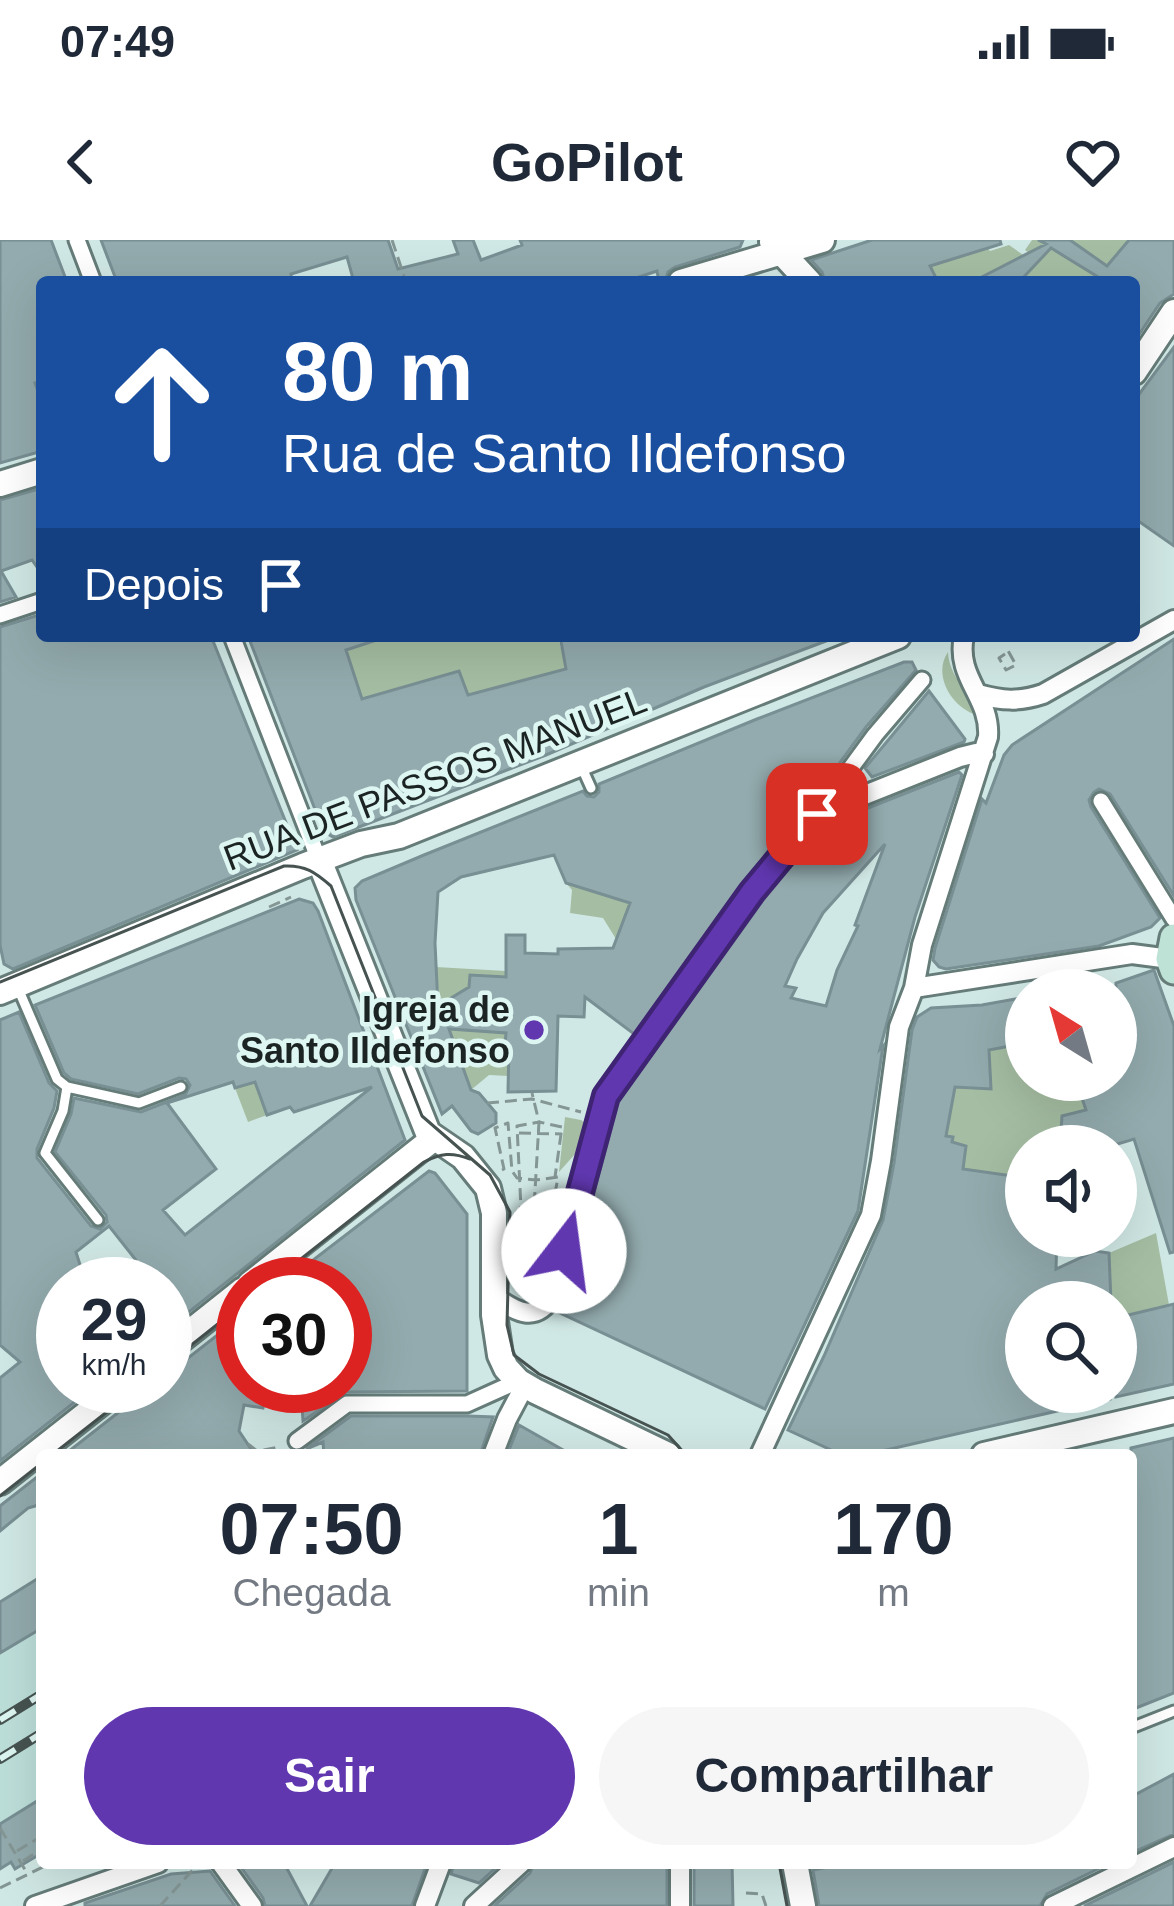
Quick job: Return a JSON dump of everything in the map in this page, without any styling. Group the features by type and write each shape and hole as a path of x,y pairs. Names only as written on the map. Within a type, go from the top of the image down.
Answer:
{"street":[{"path":"77,240 91,276"},
{"path":"697,276 776,246 822,240"},
{"path":"776,246 803,276"},
{"path":"1140,363 1174,312"},
{"path":"0,484 36,473"},
{"path":"0,616 36,603"},
{"path":"1140,639 1174,620"},
{"path":"234,642 428,1133 463,1157 488,1188 494,1213 494,1315 506,1368 522,1383 656,1449"},
{"name":"RUA DE PASSOS MANUEL","path":"5,988 319,860 399,836 883,642"},
{"path":"763,1449 871,1215 898,1027 914,988 922,944 984,754 989,725 962,663 964,642"},
{"path":"978,694 1007,701 1043,694 1135,642"},
{"path":"496,1297 515,1311 528,1313 548,1304 606,1096 752,892 922,680"},
{"path":"817,814 959,758 984,754"},
{"path":"1101,801 1174,919"},
{"path":"914,988 1132,954 1173,956"},
{"path":"284,1257 433,1138"},
{"path":"192,1331 216,1311"},
{"path":"290,1444 347,1403 467,1404 522,1383"},
{"path":"495,1449 522,1383"},
{"path":"1011,1449 1174,1411"},
{"path":"42,1449 88,1413"},
{"path":"0,1482 36,1454"},
{"path":"1137,1865 1174,1847"},
{"path":"35,1906 141,1869"},
{"path":"225,1869 253,1906"},
{"path":"425,1906 439,1869"},
{"path":"473,1906 513,1869"},
{"path":"680,1869 680,1906"},
{"path":"796,1869 803,1906"},
{"path":"1053,1906 1129,1869"}],"lane":[{"path":"580,763 591,788"},
{"path":"5,988 57,1079 67,1087 139,1102 182,1087"},
{"path":"67,1087 63,1111 45,1153 98,1220"},
{"path":"1137,1726 1174,1711"}],"path":[{"path":"392,240 404,276"},
{"path":"528,1313 539,1132 532,1096"},
{"path":"487,1102 532,1096 568,1107"},
{"path":"528,1133 539,1122"},
{"path":"539,1122 549,1133"},
{"path":"538,1292 525,1292 517,1126 539,1122 562,1127 555,1178"},
{"path":"495,1166 504,1168 495,1128 508,1123 512,1172 536,1180 558,1177 547,1238"},
{"path":"518,1133 562,1134"},
{"path":"484,1145 497,1136"},
{"path":"521,1220 551,1216"},
{"path":"524,1262 543,1261"},
{"path":"248,1444 256,1449"},
{"path":"262,1449 290,1444"},
{"path":"0,1828 28,1874"},
{"path":"15,1852 36,1840"},
{"path":"21,1862 36,1853"},
{"path":"0,1888 39,1869"},
{"path":"160,1906 194,1869"},
{"path":"746,1893 763,1894 766,1906"}],"shaded area":[{"path":"1032,240 1048,245 1053,240 1140,240 1103,273 1106,265 1078,246 1069,259 1096,276 991,272 935,276 930,266 987,247 990,251 1009,245 1036,264 1039,260 1025,250"},
{"path":"372,642 559,642 566,669 468,695 459,671 361,699 345,650"},
{"path":"948,652 952,670 977,715 947,690 942,671"},
{"path":"720,778 734,786 718,813 696,799 689,808 681,804 655,878 675,888 663,913 657,912 654,921 626,914 616,939 603,918 570,913 572,890 566,883 639,905 650,879 642,869 666,799 676,804 687,790 707,801"},
{"path":"436,967 506,971 508,1076 489,1075 471,1090 448,1024 452,999 443,1003","holes":["470,976 497,977 466,1030"]},
{"path":"1005,1047 1005,1101 1083,1101 1086,1110 1062,1117 1061,1125 1005,1125 1005,1175 962,1174 966,1146 946,1136 955,1087 989,1050"},
{"path":"255,1082 267,1115 248,1122 235,1088"},
{"path":"565,1117 588,1125 584,1144 559,1172"},
{"path":"1156,1233 1169,1305 1137,1313 1137,1281 1110,1281 1109,1257 1137,1257 1137,1241"},
{"path":"36,1580 36,1857 15,1869 11,1862 0,1869 0,1602"}],"building":[{"path":"0,240 51,240 65,276 36,276 36,453 0,463"},
{"path":"101,240 388,240 398,269 458,254 453,240 473,240 481,260 522,245 520,240 743,240 740,247 675,267 667,276 658,276 657,271 642,276 352,276 347,257 292,276 115,276"},
{"path":"872,240 1000,240 1001,244 930,266 935,276 823,276 811,260"},
{"path":"1038,240 1070,240 1107,266 1129,240 1174,240 1174,294 1160,303 1140,333 1140,276 1096,276 1051,248 1025,276 984,276 1046,244"},
{"path":"1174,347 1174,546 1140,522 1140,393"},
{"path":"36,490 36,566 32,560 1,571 16,597 0,602 0,500"},
{"path":"36,616 36,642 213,642 297,850 13,969 4,964 0,945 0,627"},
{"path":"1174,639 1174,896 1110,794 1099,789 1089,800 1160,918 1151,927 1099,946 939,967 933,960 935,948 982,799 986,803 1004,755 1012,745"},
{"path":"250,642 371,642 346,650 362,699 459,671 468,695 566,669 561,642 823,642 333,837 316,812"},
{"path":"904,662 912,662 916,670 742,883 634,1034 585,997 584,1017 558,1016 556,1091 508,1092 506,1033 449,1029 471,1090 496,1113 496,1123 478,1134 452,1106 442,1114 355,888 362,881 583,791 594,797 599,784","holes":["554,855 566,883 630,903 613,948 525,953 525,935 506,935 506,977 470,975 469,987 438,1006 438,892 461,877"]},
{"path":"929,691 964,742 872,777 865,768"},
{"path":"959,772 962,775 915,917 880,1049 883,1046 858,1211 765,1409 558,1312 566,1298 618,1102 763,900 825,825","holes":["885,844 826,1006 791,998 796,988 785,986 823,913"]},
{"path":"299,899 313,903 318,911 405,1140 258,1257 216,1257 216,1290 192,1310 192,1257 134,1257 109,1226 76,1252 78,1257 36,1257 36,1413 61,1413 0,1461 0,1378 20,1362 0,1345 0,1020 19,1012 49,1083 57,1091 37,1158 91,1226 100,1229 107,1222 106,1215 55,1152 74,1098 141,1112 185,1095 190,1085 179,1078 138,1094 71,1079 64,1073 35,1005","holes":["233,1082 235,1088 255,1082 267,1115 290,1107 294,1112 372,1087 185,1235 163,1210 216,1169 167,1103"]},
{"path":"1154,970 1174,1026 1174,1252 1170,1253 1137,1148 1137,1125 1061,1125 1062,1116 1086,1110 1083,1101 1137,1101 1137,976"},
{"path":"1005,1001 1005,1047 989,1050 991,1089 955,1087 946,1136 966,1146 963,1169 1005,1175 1005,1257 1056,1257 1056,1269 1082,1257 1109,1257 1110,1281 1005,1281 1005,1413 1048,1413 890,1449 829,1449 788,1430 883,1220 912,1030 917,1017 931,1008"},
{"path":"429,1171 467,1214 467,1391 372,1392 372,1257 317,1257"},
{"path":"1174,1304 1174,1384 1137,1392 1137,1313"},
{"path":"216,1336 216,1413 242,1413 239,1431 251,1449 72,1449 118,1413 192,1413 192,1355"},
{"path":"351,1416 493,1417 482,1449 324,1449 323,1442 306,1449"},
{"path":"519,1425 561,1449 509,1449"},
{"path":"1174,1438 1174,1693 1137,1708 1137,1449 1131,1448"},
{"path":"36,1478 36,1506 0,1531 0,1506"},
{"path":"36,1580 36,1632 0,1653 0,1602"},
{"path":"1174,1774 1174,1834 1137,1850 1137,1794"},
{"path":"36,1802 36,1857 15,1869 11,1862 0,1869 0,1824"},
{"path":"1174,1862 1174,1906 1084,1906"},
{"path":"242,1869 287,1869 307,1906 265,1906"},
{"path":"332,1869 425,1869 412,1906 310,1906"},
{"path":"452,1869 494,1869 479,1883 451,1874"},
{"path":"532,1869 667,1869 667,1906 494,1906"},
{"path":"694,1869 732,1869 733,1906 694,1906"},
{"path":"1098,1869 1047,1894 1040,1906 819,1906 813,1870"},
{"path":"210,1871 235,1906 85,1906 171,1874"}],"tram line":[{"path":"0,982 284,866 304,868 320,877 331,886 422,1116 490,1175 510,1212 507,1325 514,1355 539,1374 668,1435 681,1449"},
{"path":"303,1257 424,1162 447,1154 470,1159"},
{"path":"192,1345 216,1325"},
{"path":"60,1449 106,1413"},
{"path":"0,1496 36,1468"},
{"path":"780,1869 787,1906"}],"railway":[{"path":"0,1720 36,1698"},
{"path":"0,1759 36,1737"}],"place":[{"name":"Igreja de Santo Ildefonso","path":"534,1030"}],"route":[{"path":"564,1251 606,1096 752,892 817,814"}]}
